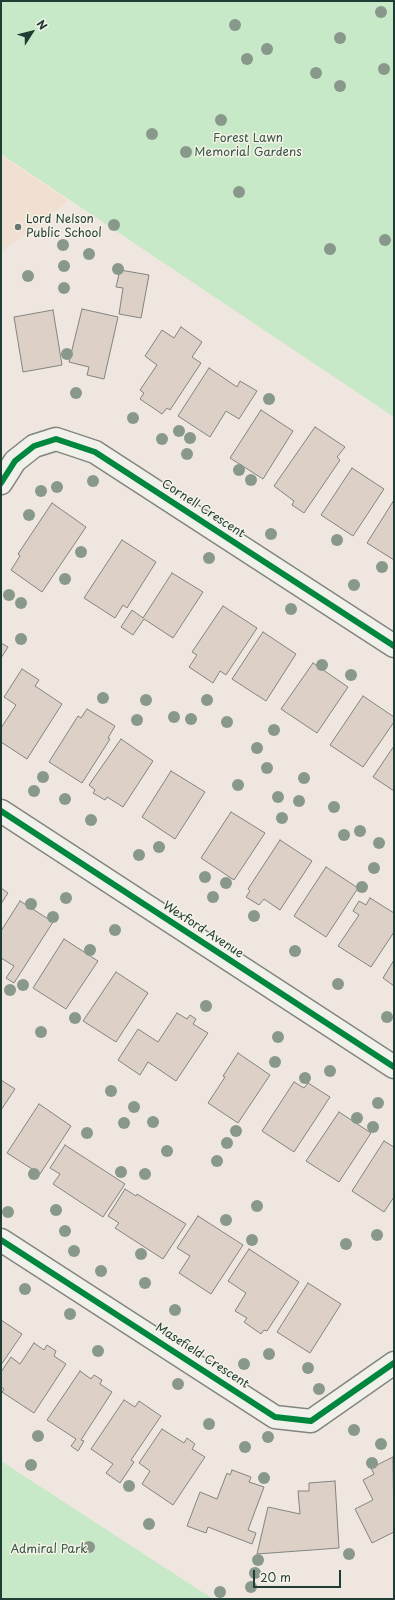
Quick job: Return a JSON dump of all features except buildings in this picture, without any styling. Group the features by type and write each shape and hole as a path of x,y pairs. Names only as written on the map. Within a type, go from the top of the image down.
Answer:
{"street":[{"name":"Cornell Crescent","path":"1,483 15,461 34,446 56,439 95,452 394,646"},
{"name":"Wexford Avenue","path":"1,812 394,1067"},
{"name":"Masefield Crescent","path":"1,1240 275,1417 311,1421 394,1364"}],"shaded area":[{"name":"Lord Nelson Public School","path":"1,155 69,201 1,253"}],"green space":[{"name":"Forest Lawn Memorial Gardens","path":"1,1 394,1 394,417 1,154"},
{"name":"Admiral Park","path":"1,1461 213,1599 1,1599"}],"cycle path":[{"path":"1,483 15,461 34,446 56,439 95,452 394,646"},
{"path":"1,811 394,1067"},
{"path":"1,1240 275,1417 311,1421 394,1363"}],"place":[{"name":"Lord Nelson Public School","path":"18,227"}]}
